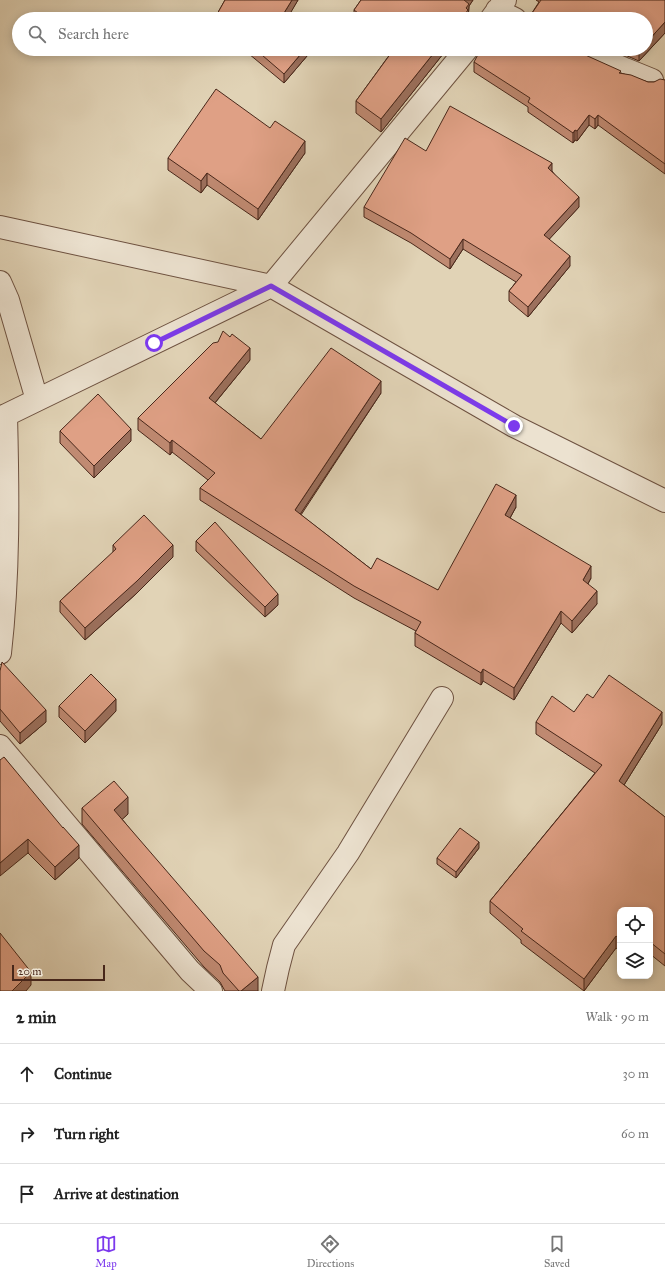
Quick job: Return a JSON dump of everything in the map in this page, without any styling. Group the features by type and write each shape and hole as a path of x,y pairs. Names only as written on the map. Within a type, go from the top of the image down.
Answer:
{"street":[{"path":"0,653 4,622 8,501 3,417 271,286 461,56"},
{"path":"595,56 652,80"},
{"path":"0,227 271,286 514,426 665,501"},
{"path":"0,282 8,300 37,400"},
{"path":"273,991 284,944 348,853 442,698"},
{"path":"0,746 190,971 211,991"}],"building":[{"path":"225,0 292,0 285,12 218,12"},
{"path":"361,0 464,0 469,4 466,8 468,10 466,12 357,12 354,10"},
{"path":"541,0 665,0 665,22 653,35 653,12 533,12"},
{"path":"263,56 299,56 284,74"},
{"path":"389,56 431,56 381,119 356,101"},
{"path":"477,56 588,56 621,71 619,73 631,75 648,82 654,82 660,79 665,80 665,164 598,115 595,119 589,115 577,131 575,130 573,133 528,102 530,98 474,62"},
{"path":"216,89 270,128 275,121 305,141 258,209 207,173 201,181 168,158"},
{"path":"450,106 552,163 548,168 579,197 544,235 570,256 528,307 509,291 522,275 463,239 450,259 411,233 364,207 405,138 426,151"},
{"path":"223,331 230,337 232,334 250,348 209,398 261,439 331,348 381,381 295,510 371,569 377,558 438,590 496,484 516,495 505,515 591,566 583,580 597,591 572,621 561,611 514,688 483,669 481,673 415,633 421,622 354,586 200,488 215,473 172,440 170,443 138,418 213,343 218,342"},
{"path":"98,394 131,429 94,466 60,431"},
{"path":"144,515 173,545 137,581 85,628 60,601 116,549 113,545"},
{"path":"215,522 278,594 265,607 196,541"},
{"path":"2,662 46,710 20,733 0,709 0,671"},
{"path":"91,674 116,699 85,731 59,706"},
{"path":"609,675 662,712 619,781 665,817 665,954 653,944 653,907 617,907 617,937 616,936 584,979 521,931 523,929 490,901 602,765 536,722 552,696 574,712 587,694 593,698"},
{"path":"4,757 79,845 55,867 28,839 0,863 0,760"},
{"path":"114,781 128,797 114,810 258,977 241,991 239,991 223,973 220,965 204,951 82,808"},
{"path":"460,828 479,842 456,872 437,858"},
{"path":"0,933 31,972 12,991 0,991"}],"route":[{"path":"154,343 271,286 514,426"}]}
